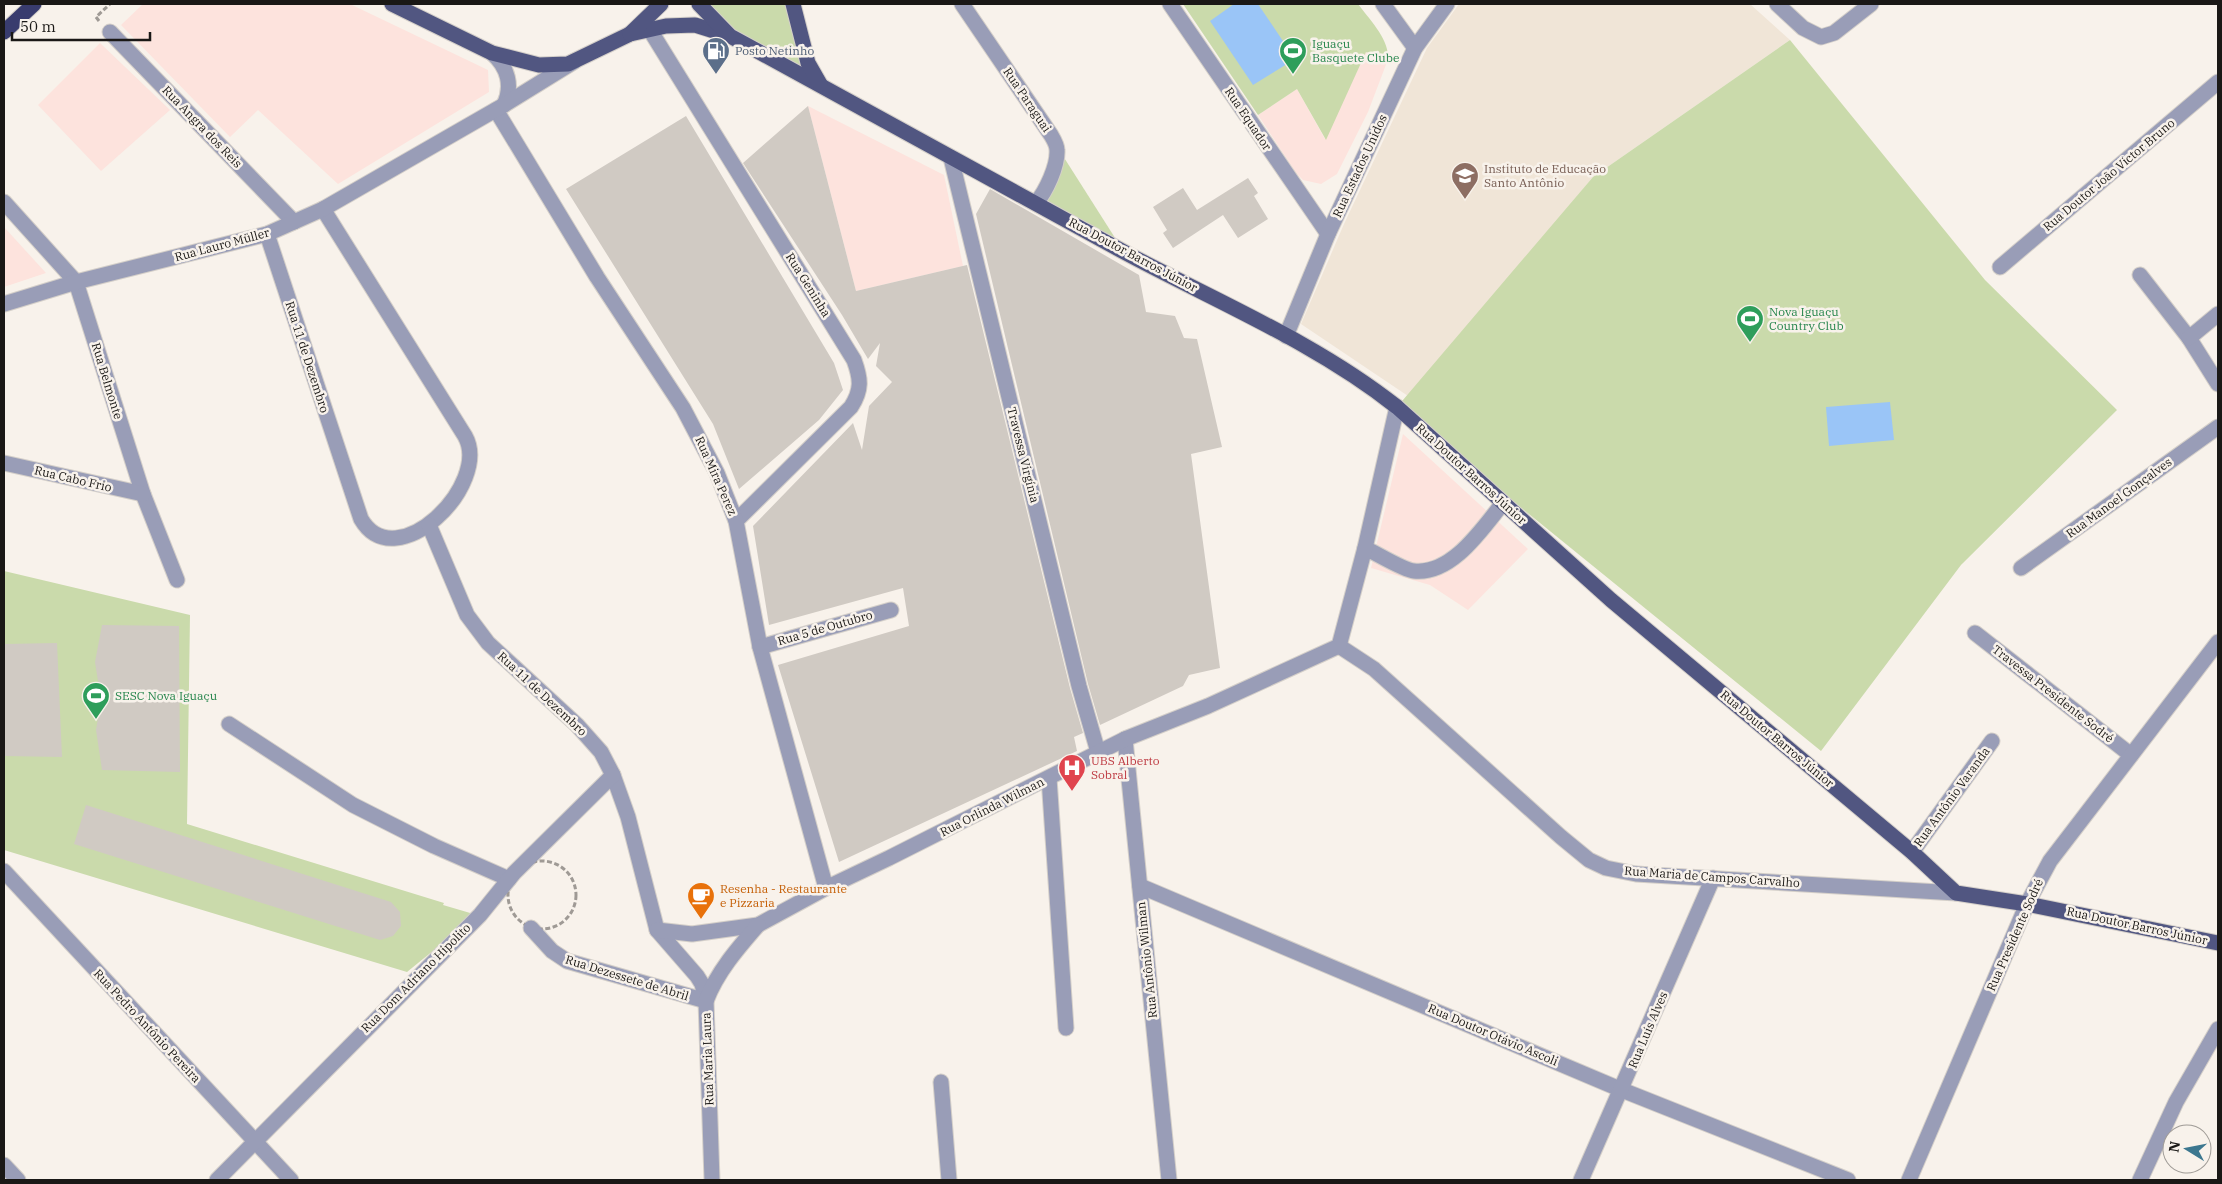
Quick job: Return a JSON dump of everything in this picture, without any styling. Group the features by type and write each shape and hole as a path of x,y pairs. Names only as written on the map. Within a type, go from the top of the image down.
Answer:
{"highway":[{"path":"4,32 34,4"}],"main road":[{"name":"Rua Lauro Müller","path":"392,4 492,54 539,65 562,65 576,61 630,34 666,26 695,25 730,36"},
{"name":"Rua Lauro Müller","path":"630,34 661,4"},
{"name":"Rua Doutor Barros Júnior","path":"699,4 730,36 1124,252 1286,336 1369,385 1397,407 1611,600 1912,852 1956,893 2027,904 2218,943"},
{"path":"792,4 808,63 820,84"}],"street":[{"name":"Rua Paraguai","path":"962,4 1051,135 1056,146 1053,168 1043,193 1036,203"},
{"name":"Rua Equador","path":"1170,4 1328,234"},
{"path":"1383,4 1416,48"},
{"name":"Rua Estados Unidos","path":"1286,336 1328,234 1416,48 1448,4"},
{"path":"1777,4 1804,28 1821,37 1834,33 1871,4"},
{"name":"Rua Geninha","path":"650,30 854,360 860,375 858,397 851,407 736,521"},
{"name":"Rua Angra dos Reis","path":"110,32 294,222"},
{"name":"Rua Lauro Müller","path":"492,54 504,65 507,75 508,92 500,108"},
{"name":"Rua Lauro Müller","path":"4,304 76,282 267,234 323,209 500,108 576,61"},
{"name":"Rua Doutor João Victor Bruno","path":"2000,267 2218,82"},
{"name":"Rua Mira Perez","path":"500,108 597,277 683,408 702,441 736,521 760,647 826,888"},
{"name":"Travessa Virgínia","path":"952,158 1077,676 1098,752"},
{"name":"Rua Belmonte","path":"4,202 76,282 143,494 177,580"},
{"name":"Rua 11 de Dezembro","path":"267,234 361,519 373,533 388,538 410,535 429,525 455,495 465,479 471,456 468,441 323,209"},
{"path":"2140,275 2189,338 2218,384"},
{"path":"2189,338 2218,314"},
{"path":"1339,646 1365,548 1397,407"},
{"name":"Rua Manoel Gonçalves","path":"2021,568 2218,427"},
{"name":"Rua Cabo Frio","path":"4,463 143,494"},
{"path":"1365,548 1413,571 1435,570 1467,547 1504,503"},
{"name":"Rua 11 de Dezembro","path":"429,525 467,615 476,629 507,663 590,739 613,775 628,817 657,930 697,976 702,984 706,1001"},
{"name":"Rua 5 de Outubro","path":"760,647 891,610"},
{"name":"Travessa Presidente Sodré","path":"1975,633 2131,755"},
{"name":"Rua Presidente Sodré","path":"1909,1180 2027,904 2050,861 2218,642"},
{"name":"Rua Orlinda Wilman","path":"657,930 692,934 758,925 826,888 890,858 1125,739 1208,706 1339,646"},
{"name":"Rua Maria de Campos Carvalho","path":"1339,646 1374,668 1589,860 1606,868 1636,874 1956,893"},
{"path":"229,724 353,805 434,846 512,876"},
{"name":"Rua Antônio Wilman","path":"1125,739 1169,1180"},
{"name":"Rua Antônio Varanda","path":"1912,852 1992,741"},
{"name":"Rua Dom Adriano Hipolito","path":"218,1180 480,915 512,876 613,775"},
{"path":"1049,778 1066,1028"},
{"name":"Rua Pedro Antônio Pereira","path":"4,871 291,1180"},
{"name":"Rua Luís Alves","path":"1581,1180 1622,1090 1713,878"},
{"name":"Rua Doutor Otávio Ascoli","path":"1140,886 1622,1090 1848,1180"},
{"name":"Rua Maria Laura","path":"712,1180 706,1001 719,976 758,925"},
{"name":"Rua Dezessete de Abril","path":"531,928 552,951 567,961 706,1001"},
{"path":"2140,1180 2176,1102 2218,1030"},
{"path":"941,1082 949,1180"},
{"path":"4,1165 18,1180"}],"path":[{"path":"544,860 555,863 564,868 571,877 575,887 576,898 574,908 568,918 559,926 548,930 531,928 525,926 516,918 509,907 507,896 509,884 512,876 533,862 544,860"}],"shaded area":[{"path":"143,4 350,4 488,70 489,92 338,184 258,110 230,137 121,25"},
{"name":"Instituto de Educação Santo Antônio","path":"1459,4 1750,4 1790,40 1593,177 1411,398 1301,324 1344,224 1427,48"},
{"path":"100,43 170,110 101,171 38,105"},
{"path":"1366,52 1387,62 1368,112 1337,174 1321,184 1303,180 1296,173 1258,115 1297,89 1325,139"},
{"path":"808,106 944,175 963,266 856,291"},
{"path":"4,227 46,273 4,287"},
{"path":"1403,434 1528,549 1468,610 1430,585 1371,568"}],"green space":[{"path":"708,4 786,4 802,70 727,27"},
{"name":"Iguaçu Basquete Clube","path":"1183,4 1358,4 1374,24 1387,47 1387,62 1366,52 1326,140 1297,89 1258,115"},
{"name":"Nova Iguaçu Country Club","path":"1790,40 1985,280 2117,410 1961,565 1821,751 1397,407 1593,177"},
{"path":"1056,145 1124,252 1039,201"},
{"name":"SESC Nova Iguaçu","path":"4,571 190,615 187,824 444,903 443,905 477,915 407,972 4,850"}],"water":[{"path":"1234,4 1258,4 1295,59 1253,85 1210,21"},
{"path":"1890,402 1894,440 1829,446 1826,407"}],"building":[{"path":"808,106 856,291 967,265 1070,688 1083,733 1074,737 1077,751 839,862 778,665 909,626 903,588 769,625 753,526 853,423 862,450 869,406 892,382 876,366 880,343 868,359 842,315 743,163"},
{"path":"686,116 834,363 843,390 819,420 739,489 713,424 566,189"},
{"path":"1248,178 1258,193 1254,196 1268,219 1238,238 1223,215 1173,248 1163,233 1167,230 1153,207 1183,188 1197,210"},
{"path":"990,189 1139,275 1146,312 1175,316 1184,338 1197,339 1222,447 1191,454 1220,668 1189,675 1183,686 1100,725 1088,684 976,214"},
{"path":"102,625 179,626 180,772 102,770 96,730 101,700 95,662"},
{"path":"57,643 62,757 4,756 4,644"},
{"path":"86,805 391,902 400,912 401,926 393,936 380,940 74,844"}],"place":[{"name":"Posto Netinho","path":"716,75"},
{"name":"Iguaçu Basquete Clube","path":"1293,75"},
{"name":"Instituto de Educação Santo Antônio","path":"1465,200"},
{"name":"Nova Iguaçu Country Club","path":"1750,343"},
{"name":"SESC Nova Iguaçu","path":"96,720"},
{"name":"UBS Alberto Sobral","path":"1072,792"},
{"name":"Resenha - Restaurante e Pizzaria","path":"701,920"}]}
